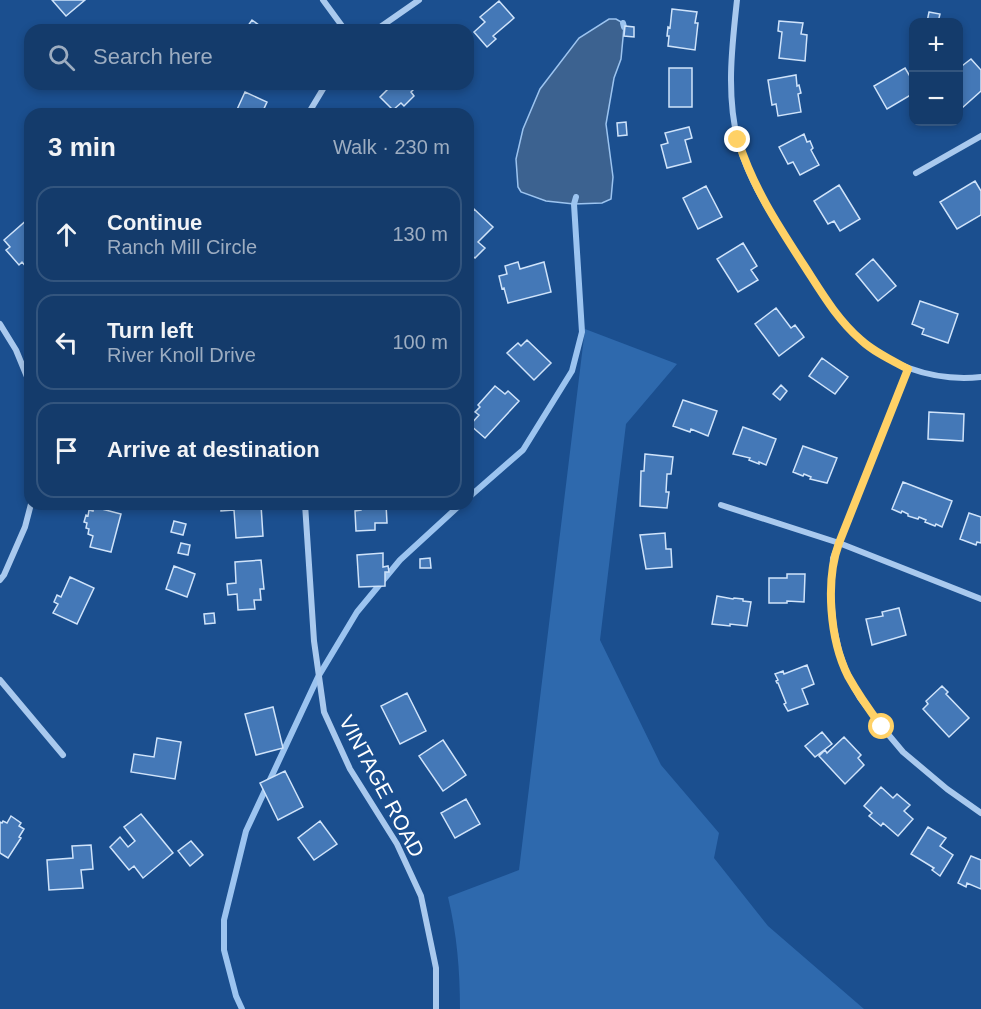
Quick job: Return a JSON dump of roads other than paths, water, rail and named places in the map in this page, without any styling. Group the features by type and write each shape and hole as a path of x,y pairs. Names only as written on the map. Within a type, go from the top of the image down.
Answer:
{"street":[{"path":"323,0 341,24"},
{"path":"385,24 419,0"},
{"path":"737,0 731,78 733,115 738,140 745,164 756,188 789,242 833,309 862,341 878,353 908,369 967,379 981,377"},
{"path":"312,108 322,90"},
{"path":"915,173 981,136"},
{"path":"0,324 16,350 24,369"},
{"path":"908,369 833,558 831,598 834,628 847,674 871,713 903,752 947,789 981,813"},
{"path":"722,505 839,543 981,598"},
{"path":"0,580 25,527 29,510"},
{"name":"VINTAGE ROAD","path":"305,510 314,641 324,712 350,768 397,844 421,896 436,968 436,1009"},
{"path":"0,680 63,755"}],"waterway":[{"path":"623,23 624,27"},
{"path":"474,493 523,450 572,371 582,332 574,204 576,197"},
{"path":"242,1009 236,996 224,950 224,920 246,831 318,677 357,612 400,560 454,510"}]}
